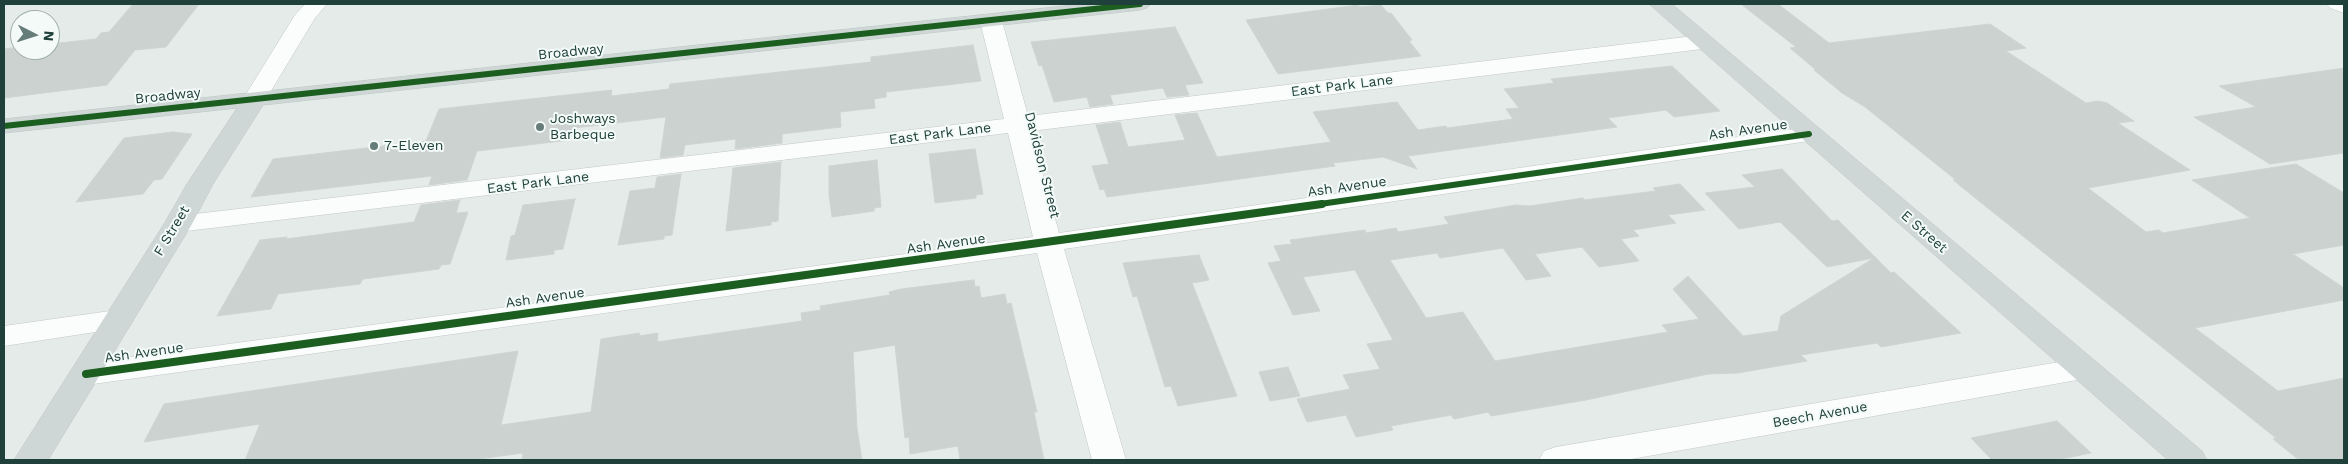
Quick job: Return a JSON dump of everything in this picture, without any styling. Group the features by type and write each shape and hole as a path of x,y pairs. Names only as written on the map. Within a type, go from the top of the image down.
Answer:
{"main road":[{"name":"Broadway","path":"4,126 1140,4"},
{"name":"E Street","path":"1659,4 2190,460"},
{"name":"F Street","path":"31,460 86,374 116,320 178,224 200,184 255,99"}],"street":[{"name":"F Street","path":"255,99 306,15 316,4"},
{"path":"2337,4 2344,8"},
{"name":"Davidson Street","path":"991,20 1048,242 1109,460"},
{"name":"East Park Lane","path":"178,224 1702,42"},
{"name":"Ash Avenue","path":"86,374 1048,242 1809,134"},
{"path":"4,336 116,320"},
{"name":"Beech Avenue","path":"1556,460 2083,369"}],"building":[{"path":"133,4 199,4 166,47 135,50 107,85 4,98 4,49 10,48 10,60 60,60 60,43 96,39 101,33 109,32"},
{"path":"1741,4 1778,4 1829,43 1990,24 2026,48 2006,51 2086,103 2098,101 2107,103 2134,121 2118,123 2190,170 2088,188 2146,232 2159,230 2163,233 2250,218 2192,180 2296,164 2344,193 2344,245 2293,254 2344,288 2344,300 2195,328 2278,391 2344,378 2344,460 2299,460 2273,439 2276,438 1953,180 1956,180 1865,107 1842,93 1790,48 1796,47"},
{"path":"1358,5 1360,7 1381,5 1388,13 1391,13 1412,40 1409,41 1421,56 1278,74 1246,20"},
{"path":"1175,27 1203,83 1185,85 1189,95 1167,97 1163,88 1110,95 1113,104 1090,107 1087,97 1054,102 1042,65 1039,66 1031,42"},
{"path":"973,45 981,81 886,92 886,97 874,99 875,108 840,112 841,127 782,134 782,143 735,149 736,139 685,145 683,155 660,158 666,117 574,128 570,140 477,151 467,180 429,185 432,176 251,197 273,159 426,141 439,109 612,90 611,96 669,89 670,84 871,62 871,57"},
{"path":"1672,66 1720,111 1674,117 1666,110 1608,118 1617,127 1408,156 1417,169 1383,157 1333,163 1335,166 1107,197 1104,189 1100,190 1092,166 1109,164 1096,125 1120,122 1128,147 1185,140 1175,115 1197,113 1217,157 1331,142 1313,112 1397,102 1418,130 1446,126 1447,128 1513,119 1506,109 1519,108 1504,89 1554,83 1551,79"},
{"path":"2344,68 2344,153 2270,164 2194,117 2256,107 2219,86"},
{"path":"173,132 192,134 162,179 154,180 143,194 76,202 124,138"},
{"path":"975,149 983,194 976,195 976,198 935,203 929,154"},
{"path":"877,160 881,207 874,208 874,211 832,217 829,195 829,166"},
{"path":"781,162 778,221 771,222 771,225 726,231 733,168"},
{"path":"1782,169 1832,221 1838,220 1891,273 1894,272 1961,333 1881,347 1877,343 1801,355 1807,361 1738,373 1708,374 1586,400 1491,416 1488,412 1454,419 1451,415 1391,426 1393,430 1356,437 1346,415 1307,422 1297,399 1350,389 1343,375 1380,369 1367,344 1393,340 1355,270 1303,277 1320,311 1293,315 1268,263 1281,261 1274,246 1292,244 1290,240 1365,230 1366,233 1396,228 1398,232 1449,224 1444,217 1516,205 1530,206 1583,198 1584,200 1656,191 1653,188 1680,184 1705,210 1668,215 1676,223 1633,230 1639,236 1621,239 1639,261 1599,267 1582,247 1535,254 1551,276 1526,280 1503,248 1440,258 1437,253 1390,260 1426,318 1463,312 1495,361 1668,332 1662,325 1699,319 1673,289 1688,276 1743,336 1778,331 1781,316 1874,258 1827,267 1780,222 1739,229 1705,193 1755,187 1742,175"},
{"path":"681,174 672,235 664,236 664,239 618,245 630,191 655,188 657,177"},
{"path":"575,199 563,249 554,250 554,254 506,260 511,236 515,235 523,205"},
{"path":"460,200 456,213 468,212 450,264 441,265 439,269 363,279 360,284 278,294 271,309 217,316 260,240 287,237 286,239 414,222 421,205"},
{"path":"1199,255 1209,280 1192,283 1237,396 1178,406 1171,386 1165,387 1137,296 1133,297 1123,263"},
{"path":"974,280 975,287 979,286 981,298 1005,294 1007,304 1011,303 1037,412 1034,412 1044,460 960,460 958,446 910,454 909,437 905,438 895,345 853,352 857,428 862,460 522,460 523,453 471,460 245,460 260,424 144,442 164,404 518,351 501,425 591,412 601,339 640,333 639,336 658,333 657,342 802,321 801,313 821,310 820,306 890,295 889,292 901,289"},
{"path":"1288,367 1300,396 1270,401 1259,372"},
{"path":"2057,421 2091,453 2056,460 1992,460 1971,438"}],"cycle path":[{"path":"4,126 1140,4"},
{"path":"86,374 1048,243 1809,134"}],"place":[{"name":"Joshways Barbeque","path":"540,127"},
{"name":"7-Eleven","path":"374,146"}]}
